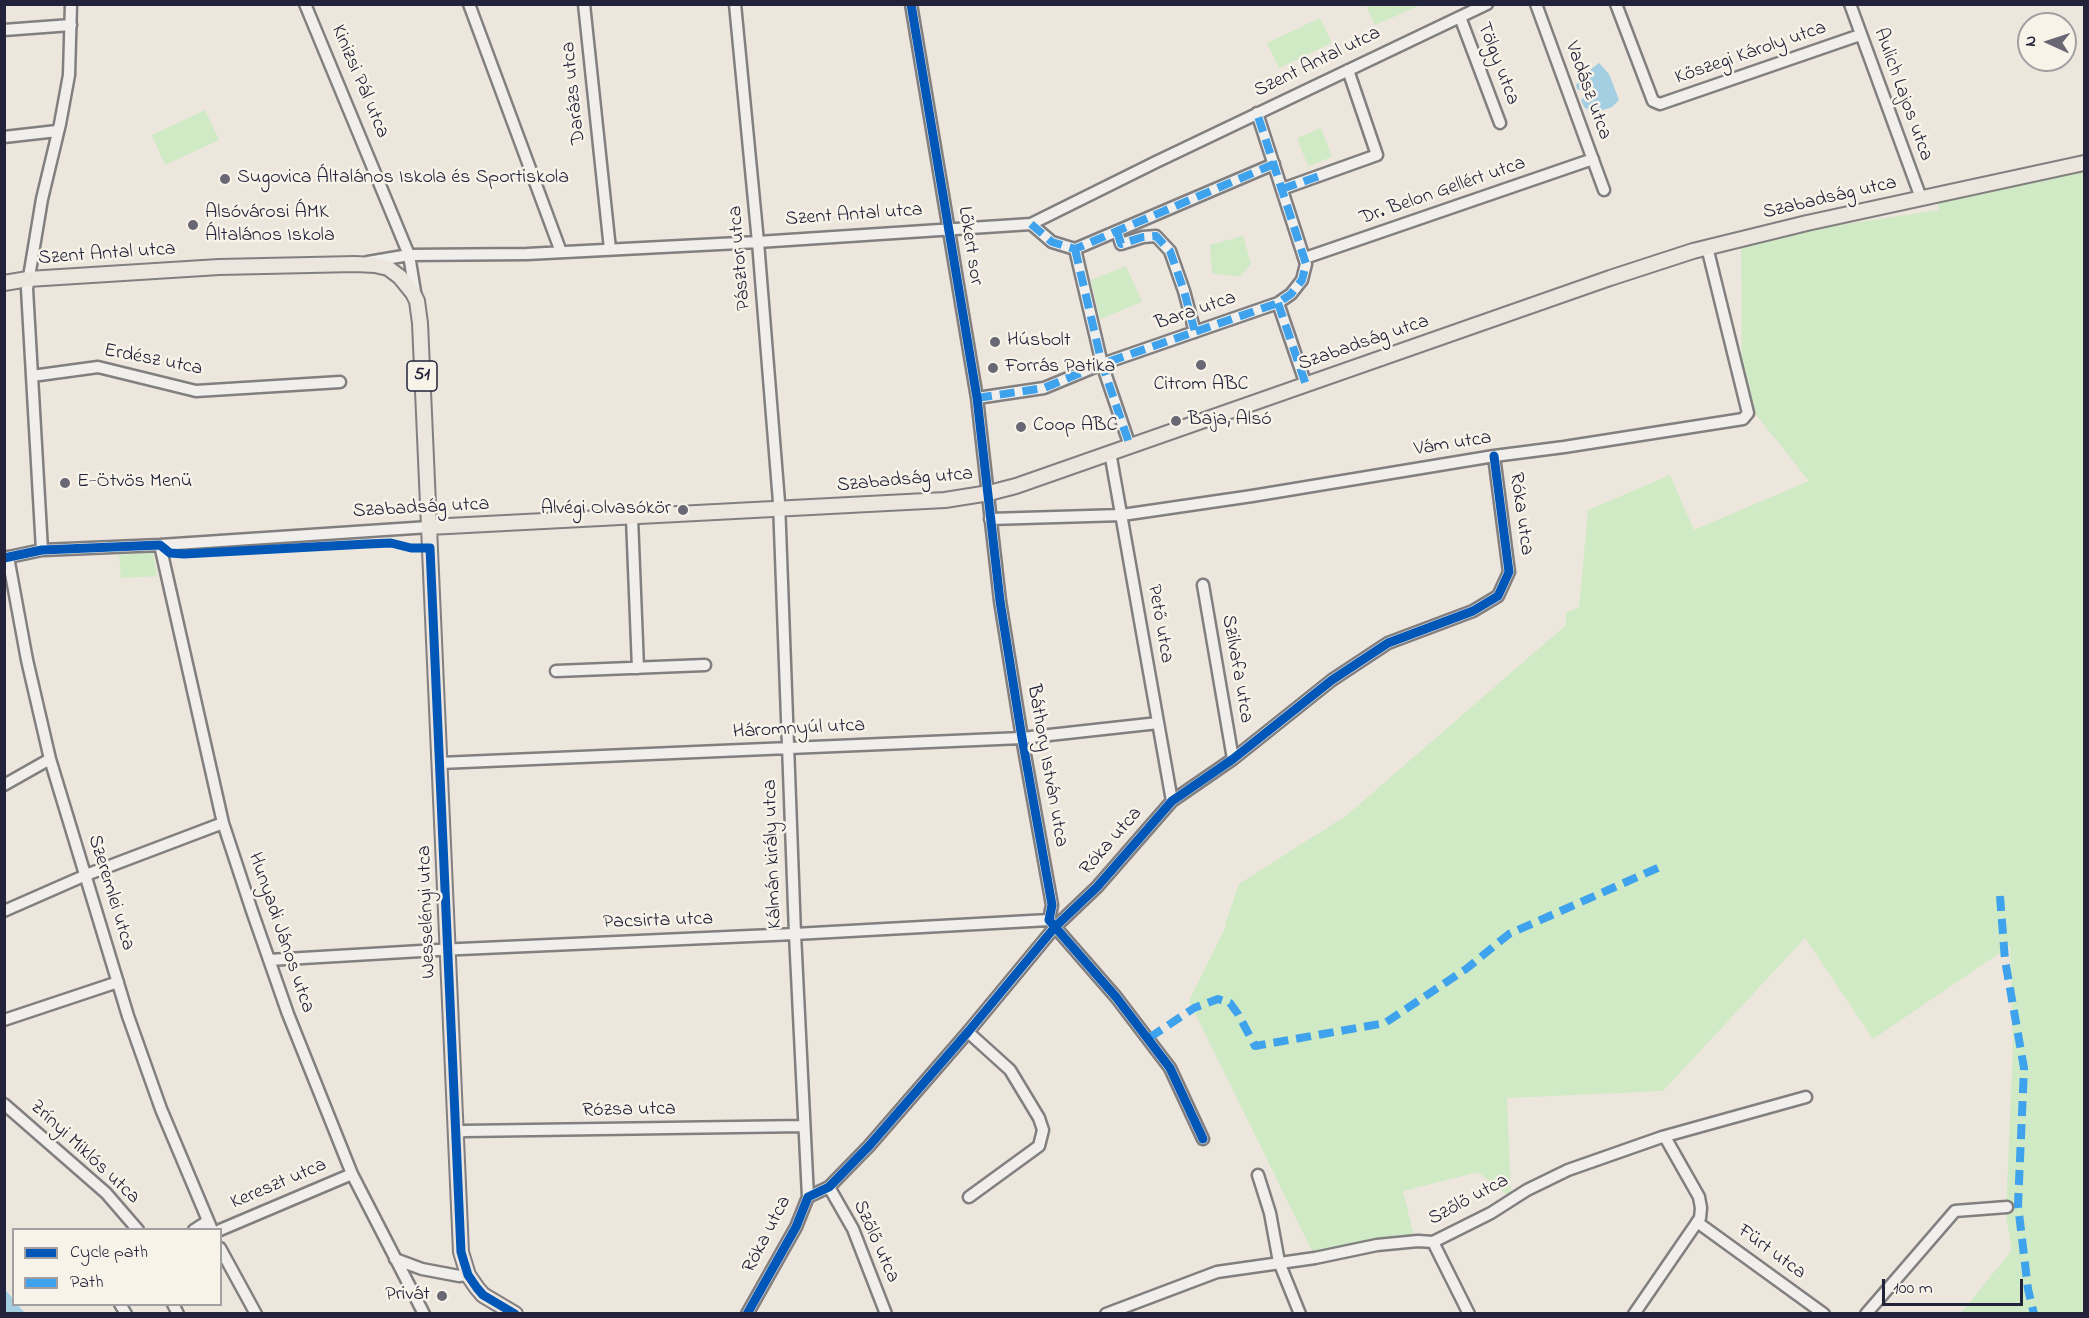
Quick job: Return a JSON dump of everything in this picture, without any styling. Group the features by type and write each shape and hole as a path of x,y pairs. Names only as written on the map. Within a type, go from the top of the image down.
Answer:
{"main road":[{"name":"Szabadság utca","path":"429,527 945,500 989,493 1610,278 1707,247 2085,163"},
{"name":"Szent Antal utca","path":"4,283 28,279 219,267 355,264 375,265 394,272 408,284 417,301"},
{"name":"Kinizsi Pál utca","path":"417,301 420,323 429,527"},
{"name":"Wesselényi utca","path":"429,527 461,1252 468,1275"},
{"name":"51","path":"468,1275 483,1295 514,1314"}],"street":[{"path":"42,550 26,302 42,199 69,75 71,4"},
{"name":"Kinizsi Pál utca","path":"305,4 410,255 417,301"},
{"path":"469,4 561,252"},
{"name":"Darázs utca","path":"584,4 610,249"},
{"name":"Pásztor utca","path":"735,4 775,440 778,509"},
{"name":"Lőkert sor","path":"910,4 976,398 989,493"},
{"name":"Szent Antal utca","path":"355,264 410,255 561,252 1031,224 1487,4"},
{"name":"Vadász utca","path":"1536,4 1604,190"},
{"name":"Kőszegi Károly utca","path":"1616,4 1653,101 1660,104 1860,35"},
{"name":"Aulich Lajos utca","path":"1850,4 1921,198"},
{"name":"Tölgy utca","path":"1460,17 1500,123"},
{"path":"4,30 71,25"},
{"path":"1282,189 1377,155 1348,70"},
{"path":"1257,113 1305,258"},
{"path":"4,137 57,131"},
{"name":"Dr. Belon Gellért utca","path":"1305,258 1593,159"},
{"path":"1031,224 1052,242 1075,249 1274,164"},
{"path":"1118,231 1121,244 1143,237 1156,236 1170,250 1195,332"},
{"name":"Vám utca","path":"990,519 1122,515 1743,418 1748,413 1707,247"},
{"path":"1075,249 1102,364 1130,446"},
{"name":"Bara utca","path":"976,398 1044,388 1102,364 1278,303 1291,294 1302,280 1306,264 1305,258"},
{"path":"1278,303 1306,385"},
{"name":"Erdész utca","path":"32,376 98,367 196,391 340,382"},
{"name":"Pető utca","path":"1110,453 1172,801"},
{"name":"Róka utca","path":"747,1314 796,1227 808,1197 829,1187 869,1146 968,1032 1052,924 1097,887 1172,801 1233,759 1332,680 1388,643 1473,611 1498,596 1509,572 1494,456"},
{"name":"Báthory István utca","path":"989,493 1000,601 1052,905 1052,924"},
{"name":"Kálmán király utca","path":"778,509 808,1197"},
{"path":"632,518 638,668"},
{"name":"Szabadság utca","path":"6,557 42,550 160,545 429,527"},
{"name":"Hunyadi János utca","path":"160,545 223,823 269,960 288,1014 352,1174 423,1314"},
{"name":"Szeremlei utca","path":"6,557 50,759 128,1016 161,1108 210,1225"},
{"name":"Szilvafa utca","path":"1203,585 1233,759"},
{"path":"556,670 705,665"},
{"name":"Háromnyúl utca","path":"441,763 1022,738 1158,723"},
{"path":"4,785 50,759"},
{"path":"4,911 86,875 223,823"},
{"path":"1052,924 1116,997 1170,1068 1203,1139"},
{"name":"Pacsirta utca","path":"269,960 448,949 1052,924"},
{"path":"4,1020 118,982"},
{"path":"968,1032 1010,1070 1039,1118 1043,1130 1039,1146 969,1197"},
{"name":"Szőlő utca","path":"1106,1314 1217,1272 1315,1258 1377,1245 1418,1241 1433,1242 1491,1214 1527,1190 1568,1170 1665,1137 1806,1097"},
{"name":"Zrínyi Miklós utca","path":"4,1104 106,1193 136,1228"},
{"name":"Rózsa utca","path":"455,1133 464,1131 804,1126"},
{"path":"1634,1314 1700,1218 1699,1197 1665,1137"},
{"name":"Kereszt utca","path":"222,1229 352,1174"},
{"path":"1258,1175 1270,1213 1279,1262 1300,1314"},
{"name":"Szőlő utca","path":"829,1187 853,1229 886,1314"},
{"path":"1866,1314 1955,1210 2007,1207"},
{"name":"Fürt utca","path":"1697,1222 1824,1314"},
{"path":"1433,1242 1468,1314"},
{"path":"222,1252 256,1314"},
{"path":"395,1259 422,1269 459,1276 468,1275"}],"green space":[{"path":"1366,5 1421,5 1375,25"},
{"path":"1320,18 1332,43 1279,68 1267,43"},
{"path":"205,110 219,140 165,165 152,135"},
{"path":"1321,128 1332,157 1308,166 1297,138"},
{"path":"2084,168 2084,1313 1961,1313 2012,1250 2006,1215 2013,1046 2010,946 1873,1039 1805,938 1663,1091 1507,1098 1511,1198 1478,1172 1403,1191 1414,1236 1317,1261 1189,1001 1226,926 1239,884 1347,815 1566,625 1566,612 1579,608 1588,510 1670,475 1694,530 1809,481 1742,397 1741,240 1939,210 1936,201"},
{"path":"1243,236 1251,264 1240,277 1212,273 1210,245"},
{"path":"1126,266 1142,302 1100,319 1091,280"},
{"path":"153,552 157,576 121,578 119,555"}],"water":[{"path":"1599,63 1609,74 1619,100 1612,107 1597,112 1584,107 1581,100 1585,96 1584,92 1577,89 1576,85"},
{"path":"4,1288 12,1298 12,1306 19,1306 25,1313 5,1313"}],"marked path":[{"path":"977,398 1044,388 1102,364 1278,303 1291,294 1302,280 1306,264 1257,113"},
{"path":"1031,224 1052,242 1075,249 1274,164"},
{"path":"1282,189 1322,175"},
{"path":"1117,231 1121,244 1143,237 1156,236 1170,251 1195,332"},
{"path":"1075,249 1102,364 1130,446"},
{"path":"1278,303 1306,385"},
{"path":"1149,1038 1194,1008 1218,999 1230,1003 1255,1046 1385,1023 1466,969 1509,934 1662,866"},
{"path":"2000,896 2005,960 2024,1068 2018,1205 2028,1289 2034,1314"}],"cycle path":[{"path":"911,4 977,398 1000,601 1052,905 1049,920 1116,997 1170,1068 1203,1139"},
{"path":"747,1314 796,1227 808,1197 829,1187 869,1146 1055,927 1097,887 1172,801 1233,759 1332,680 1388,643 1473,611 1498,596 1509,572 1494,456"},
{"path":"4,558 42,550 160,545 170,553 184,554 391,543 411,548 430,548 461,1252 468,1275 483,1295 515,1314"}],"place":[{"name":"Sugovica Általános Iskola és Sportiskola","path":"225,179"},
{"name":"Alsóvárosi ÁMK Általános Iskola","path":"193,225"},
{"name":"Húsbolt","path":"995,342"},
{"name":"Citrom ABC","path":"1201,365"},
{"name":"Forrás Patika","path":"993,368"},
{"name":"Baja, Alsó","path":"1176,421"},
{"name":"Coop ABC","path":"1021,427"},
{"name":"E-Ötvös Menü","path":"65,483"},
{"name":"Alvégi Olvasókör","path":"683,510"},
{"name":"Privát","path":"442,1296"}]}
